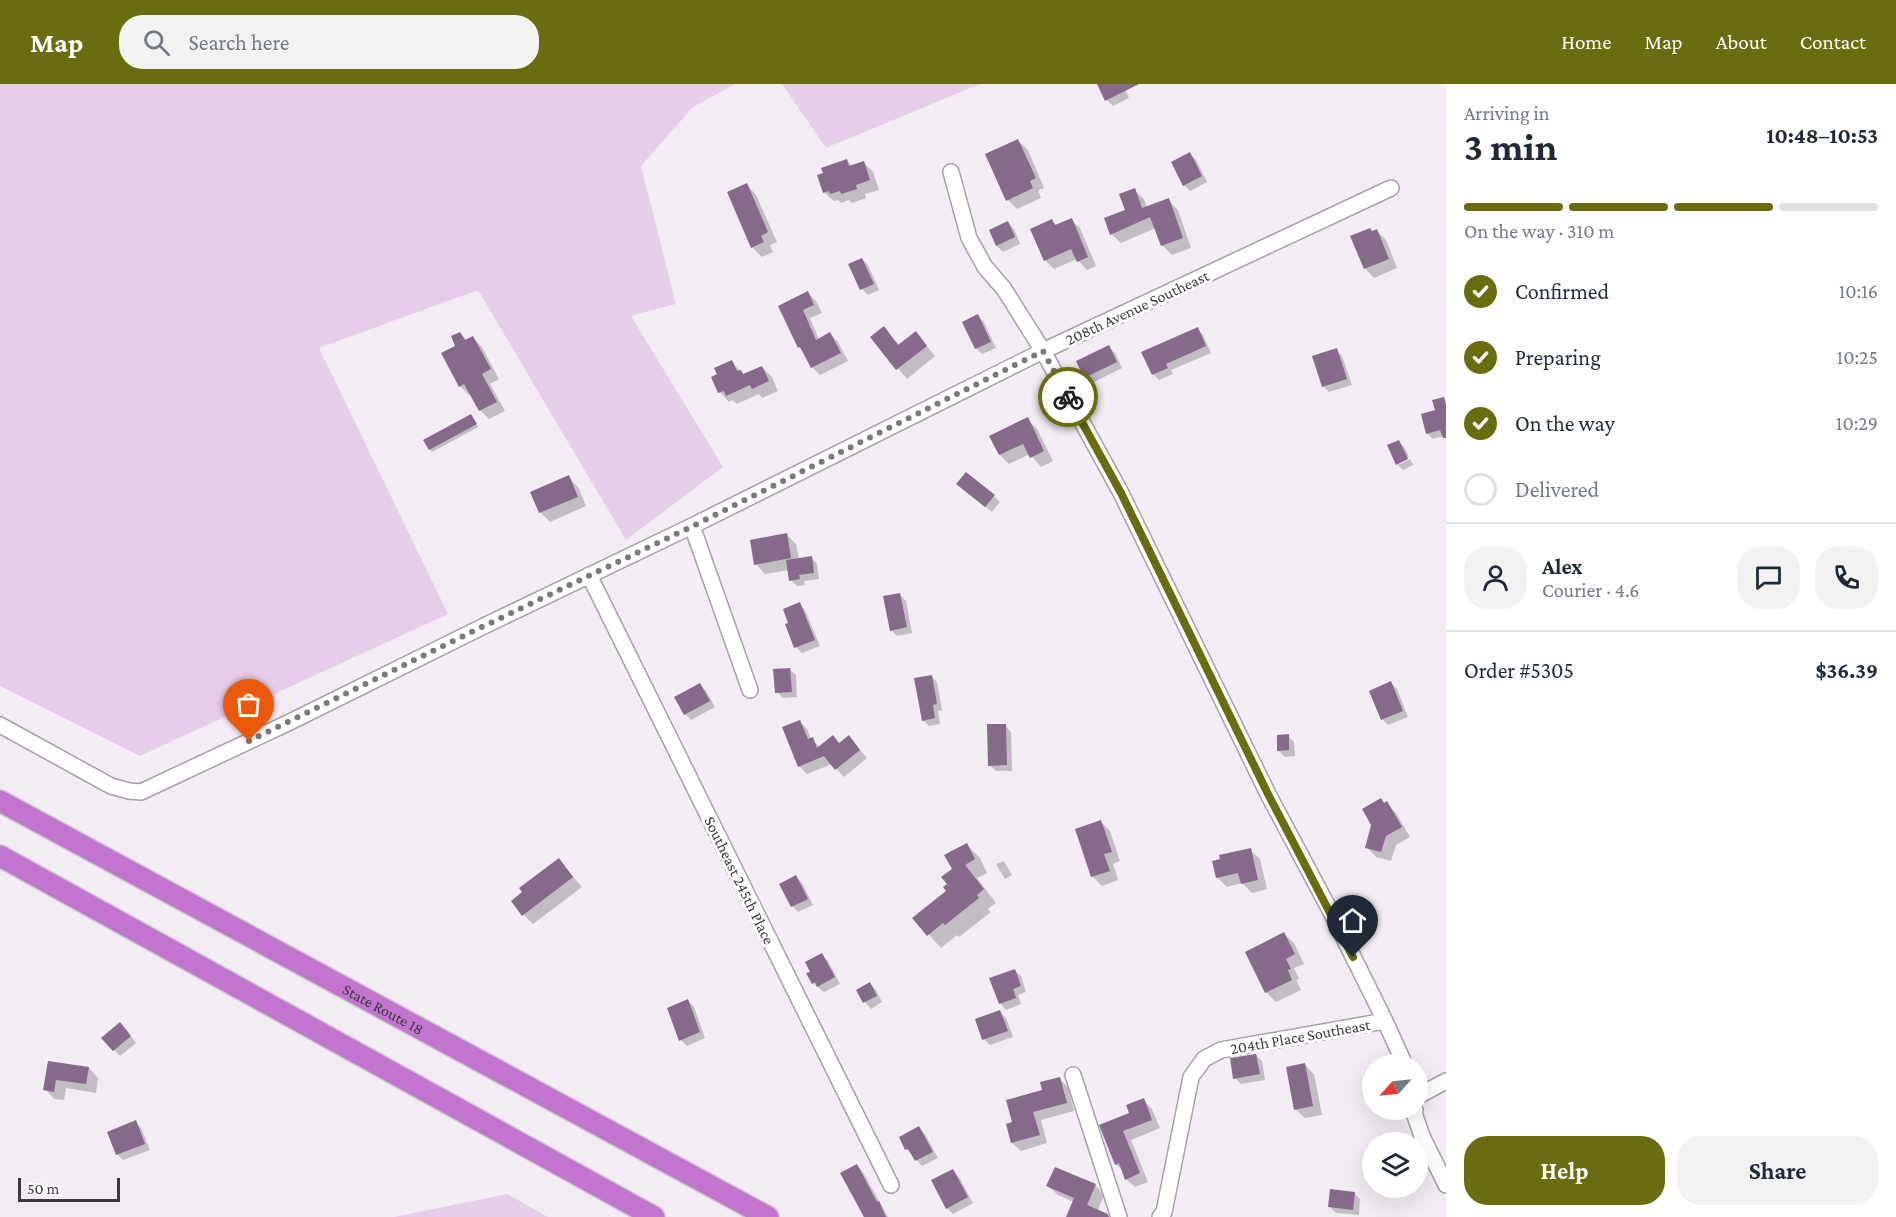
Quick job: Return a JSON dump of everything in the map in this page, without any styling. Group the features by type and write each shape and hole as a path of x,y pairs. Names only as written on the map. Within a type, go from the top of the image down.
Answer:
{"highway":[{"name":"State Route 18","path":"0,801 768,1217"},
{"path":"0,856 654,1217"}],"street":[{"path":"951,172 969,238 985,267 1004,289 1043,351 1121,493 1268,794 1332,914 1400,1054"},
{"name":"208th Avenue Southeast","path":"0,724 111,786 141,792 693,526 1043,351 1391,188"},
{"path":"693,526 750,690"},
{"name":"Southeast 245th Place","path":"589,575 891,1185"},
{"name":"204th Place Southeast","path":"1160,1217 1164,1212 1191,1077 1204,1059 1221,1050 1385,1021"},
{"path":"1072,1075 1119,1217"},
{"path":"1428,1091 1446,1081"},
{"path":"1418,1120 1422,1136 1446,1185"}],"shaded area":[{"path":"0,84 735,84 693,107 641,166 676,304 631,316 723,467 626,540 478,290 319,348 448,614 140,756 0,686"},
{"path":"782,84 980,84 826,148"},
{"path":"507,1194 548,1217 394,1217"}],"building":[{"path":"1097,84 1139,84 1105,101"},
{"path":"1018,139 1036,178 1030,181 1033,188 1006,201 985,154"},
{"path":"1190,152 1202,176 1183,186 1171,162"},
{"path":"847,159 849,166 864,161 870,180 856,185 857,189 841,194 840,191 830,194 829,191 823,193 817,175 823,173 821,168"},
{"path":"747,183 768,232 761,236 764,242 751,248 727,192"},
{"path":"1135,188 1142,208 1169,198 1183,238 1161,246 1150,217 1110,235 1104,218 1125,210 1119,194"},
{"path":"1072,218 1088,257 1077,262 1071,249 1044,261 1030,229 1052,219 1055,225"},
{"path":"1008,221 1015,237 996,246 989,230"},
{"path":"1370,228 1372,231 1377,229 1389,259 1364,269 1350,236"},
{"path":"862,258 874,284 860,290 848,264"},
{"path":"808,291 814,305 803,310 816,340 830,332 841,353 811,368 800,347 798,348 778,306"},
{"path":"978,314 991,342 975,349 962,322"},
{"path":"884,326 898,345 916,331 927,346 896,370 870,337"},
{"path":"1198,327 1206,346 1166,364 1168,368 1152,375 1141,352"},
{"path":"460,332 465,340 473,336 491,369 482,374 497,402 479,411 464,384 459,387 441,353 455,346 451,336"},
{"path":"1109,345 1117,362 1084,378 1076,361"},
{"path":"1337,348 1347,379 1322,387 1312,356"},
{"path":"732,360 737,371 741,370 743,374 762,366 769,381 752,389 750,385 726,396 724,391 718,393 711,377 717,374 714,368"},
{"path":"1444,397 1446,438 1443,438 1440,430 1426,434 1421,414 1435,410 1432,400"},
{"path":"471,414 477,424 429,450 423,440"},
{"path":"1028,417 1044,451 1030,458 1023,444 999,455 989,436"},
{"path":"1399,440 1408,459 1396,465 1387,445"},
{"path":"966,472 995,495 985,507 956,484"},
{"path":"569,475 578,497 539,513 530,492"},
{"path":"787,533 791,558 754,565 750,540"},
{"path":"812,556 814,573 799,575 800,579 789,581 786,560"},
{"path":"900,593 907,627 890,631 883,596"},
{"path":"800,602 815,640 794,648 785,624 788,623 783,609"},
{"path":"790,668 792,692 775,693 773,669"},
{"path":"932,675 937,704 933,705 935,718 922,721 914,678"},
{"path":"1391,681 1403,711 1381,720 1369,691"},
{"path":"700,683 710,701 684,715 674,697"},
{"path":"800,720 808,739 813,737 817,748 833,735 839,743 849,735 860,750 835,770 824,756 798,767 782,727"},
{"path":"987,724 1006,724 1007,765 988,766"},
{"path":"1289,734 1289,750 1277,751 1277,735"},
{"path":"1381,798 1384,803 1387,801 1402,827 1386,836 1381,852 1365,848 1371,825 1362,809"},
{"path":"1101,820 1112,852 1104,854 1110,871 1091,877 1075,829"},
{"path":"967,843 975,859 965,865 984,889 977,895 979,898 927,936 912,918 946,891 943,887 947,884 941,877 952,869 944,855"},
{"path":"1251,848 1258,880 1241,884 1238,873 1216,878 1212,861 1220,859 1219,855"},
{"path":"559,858 573,877 522,916 511,901 522,892 519,888"},
{"path":"796,875 808,899 791,907 779,884"},
{"path":"1284,932 1295,954 1286,959 1291,969 1288,970 1292,980 1265,993 1245,952"},
{"path":"822,953 835,977 817,987 815,982 812,984 806,973 810,972 805,962"},
{"path":"1015,969 1021,986 1013,989 1016,998 999,1004 989,978"},
{"path":"870,982 877,996 863,1003 856,990"},
{"path":"688,999 700,1032 679,1041 667,1008"},
{"path":"1000,1010 1008,1031 982,1040 975,1019"},
{"path":"120,1022 131,1036 113,1051 101,1038"},
{"path":"1256,1054 1260,1074 1233,1079 1230,1058"},
{"path":"48,1061 89,1067 86,1084 56,1080 54,1092 43,1090"},
{"path":"1305,1063 1313,1106 1294,1110 1286,1067"},
{"path":"1060,1077 1067,1103 1033,1112 1040,1135 1011,1143 1006,1124 1012,1122 1006,1100 1042,1090 1040,1082"},
{"path":"1144,1098 1152,1120 1123,1131 1140,1173 1125,1180 1119,1163 1115,1165 1099,1125 1129,1113 1126,1105"},
{"path":"136,1120 145,1144 116,1155 107,1132"},
{"path":"919,1126 933,1152 915,1161 908,1149 905,1150 899,1137"},
{"path":"857,1164 886,1217 864,1217 840,1173"},
{"path":"1055,1167 1096,1184 1087,1205 1108,1214 1109,1217 1066,1217 1074,1198 1046,1186"},
{"path":"953,1169 968,1197 946,1209 931,1180"},
{"path":"1330,1189 1355,1192 1353,1210 1328,1207"}],"way so far":[{"path":"249,741 693,526 1043,351 1068,397"}],"route":[{"path":"1068,397 1121,493 1268,794 1353,957"}]}
